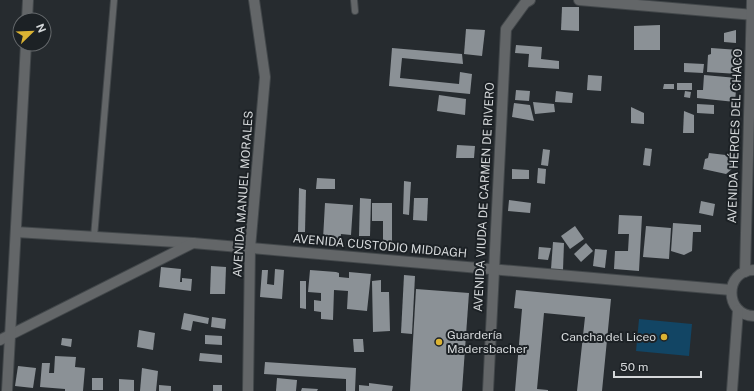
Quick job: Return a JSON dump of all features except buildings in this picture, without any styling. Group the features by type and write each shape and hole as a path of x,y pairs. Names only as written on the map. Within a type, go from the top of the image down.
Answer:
{"street":[{"path":"27,12 28,0"},
{"name":"AVENIDA MANUEL MORALES","path":"248,391 250,248 265,77 254,0"},
{"name":"AVENIDA VIUDA DE CARMEN DE RIVERO","path":"488,391 506,29 525,3 530,0"},
{"path":"579,0 753,15"},
{"name":"AVENIDA HÉROES DEL CHACO","path":"749,271 752,0"},
{"path":"7,391 26,52"},
{"name":"AVENIDA CUSTODIO MIDDAGH","path":"16,232 193,243 731,290"},
{"path":"0,340 193,243"},
{"path":"749,271 738,276 731,290 731,298 738,310 744,314 754,316"},
{"path":"732,391 738,310"}],"lane":[{"path":"94,237 114,0"},
{"path":"354,0 355,11"}],"shaded area":[{"name":"Cancha del Liceo","path":"639,319 692,324 689,356 636,351"}],"place":[{"name":"Cancha del Liceo","path":"664,337"},
{"name":"Guardería Madersbacher","path":"439,342"}]}
